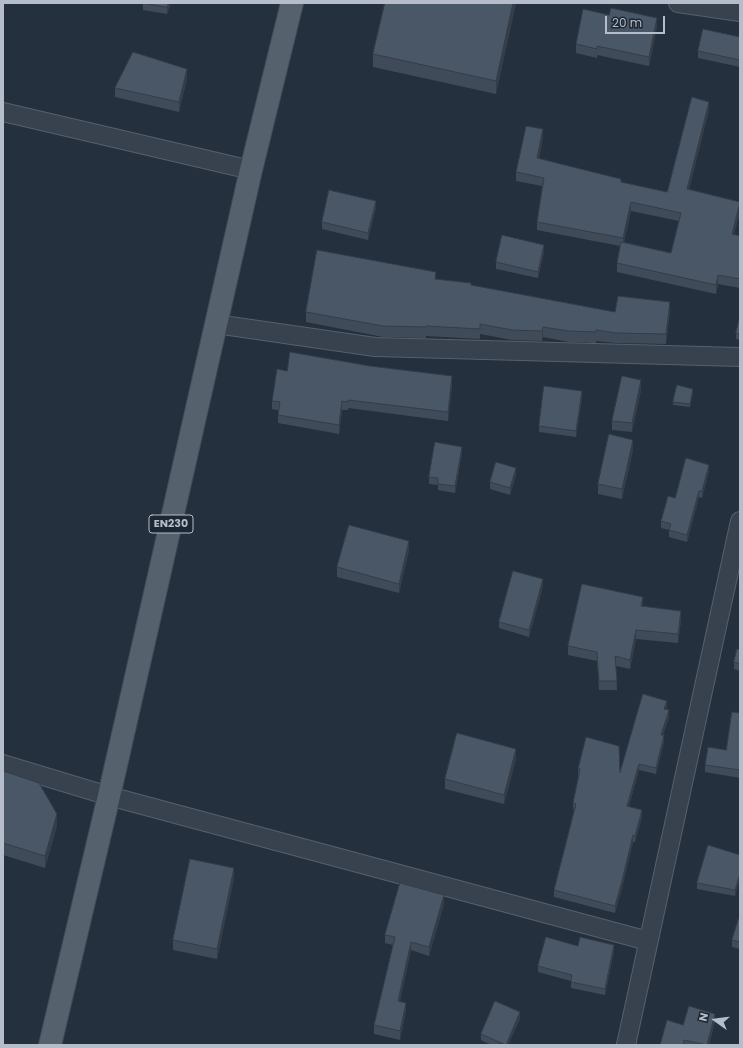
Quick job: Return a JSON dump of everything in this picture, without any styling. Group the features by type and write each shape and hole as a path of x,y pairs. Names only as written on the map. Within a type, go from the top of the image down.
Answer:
{"main road":[{"name":"EN230","path":"50,1045 110,796 216,324 292,3"}],"street":[{"path":"678,3 740,12"},
{"path":"3,112 252,170"},
{"path":"216,324 375,347 740,357"},
{"path":"626,1045 740,521"},
{"path":"3,764 110,796 648,941"}],"building":[{"path":"143,3 169,3 167,7"},
{"path":"385,3 513,3 496,81 373,54"},
{"path":"611,8 657,18 649,57 597,46 597,49 576,44 583,9 609,15"},
{"path":"703,29 740,37 740,60 698,51"},
{"path":"133,52 187,69 179,102 115,88"},
{"path":"692,97 709,102 687,189 740,202 732,234 740,236 740,279 718,275 716,285 617,263 621,242 671,253 681,213 631,202 623,238 537,222 544,178 516,172 526,126 543,129 537,158 621,179 621,182 667,192"},
{"path":"329,190 376,201 368,233 322,222"},
{"path":"502,235 544,245 538,272 496,262"},
{"path":"317,250 436,272 435,279 471,283 471,285 615,312 618,296 670,302 666,334 616,333 596,330 596,332 569,331 543,327 542,331 512,330 480,324 480,329 426,326 383,326 306,312"},
{"path":"740,316 740,334 736,333"},
{"path":"290,352 370,366 452,376 448,412 348,400 348,402 342,401 339,425 278,415 280,402 272,401 277,369 287,371"},
{"path":"622,376 641,380 632,423 612,421"},
{"path":"677,385 693,389 690,404 673,402"},
{"path":"544,386 582,391 576,431 539,426"},
{"path":"609,434 633,440 622,489 598,484"},
{"path":"435,442 462,447 455,486 438,484 438,478 429,477"},
{"path":"686,458 709,465 702,491 699,491 687,535 669,530 671,524 661,521 668,496 675,498"},
{"path":"496,462 516,468 510,488 490,482"},
{"path":"349,525 409,541 399,584 337,567"},
{"path":"513,571 543,579 529,630 499,622"},
{"path":"582,584 643,597 641,606 681,611 678,634 636,630 630,660 615,656 617,681 599,681 597,652 568,646"},
{"path":"737,649 740,650 740,664 734,662"},
{"path":"643,694 667,701 664,709 669,710 661,735 664,735 656,768 639,764 627,806 642,810 635,836 633,835 615,906 554,890 576,804 573,803 580,769 578,769 586,737 619,746 620,772"},
{"path":"732,712 740,713 740,770 705,765 708,747 726,750"},
{"path":"457,733 516,749 504,795 445,779"},
{"path":"3,771 39,783 57,814 45,856 3,843"},
{"path":"708,845 740,855 740,874 735,890 697,883"},
{"path":"190,859 234,868 217,949 173,940"},
{"path":"400,883 444,895 429,947 411,942 398,1001 406,1003 400,1031 374,1025 395,937 385,935"},
{"path":"740,918 740,942 732,940"},
{"path":"546,937 578,946 580,937 614,945 605,989 571,982 572,975 538,966"},
{"path":"495,1001 520,1012 506,1045 481,1034"},
{"path":"689,1006 715,1014 707,1045 684,1040 683,1045 660,1045 667,1020 683,1025"}]}
